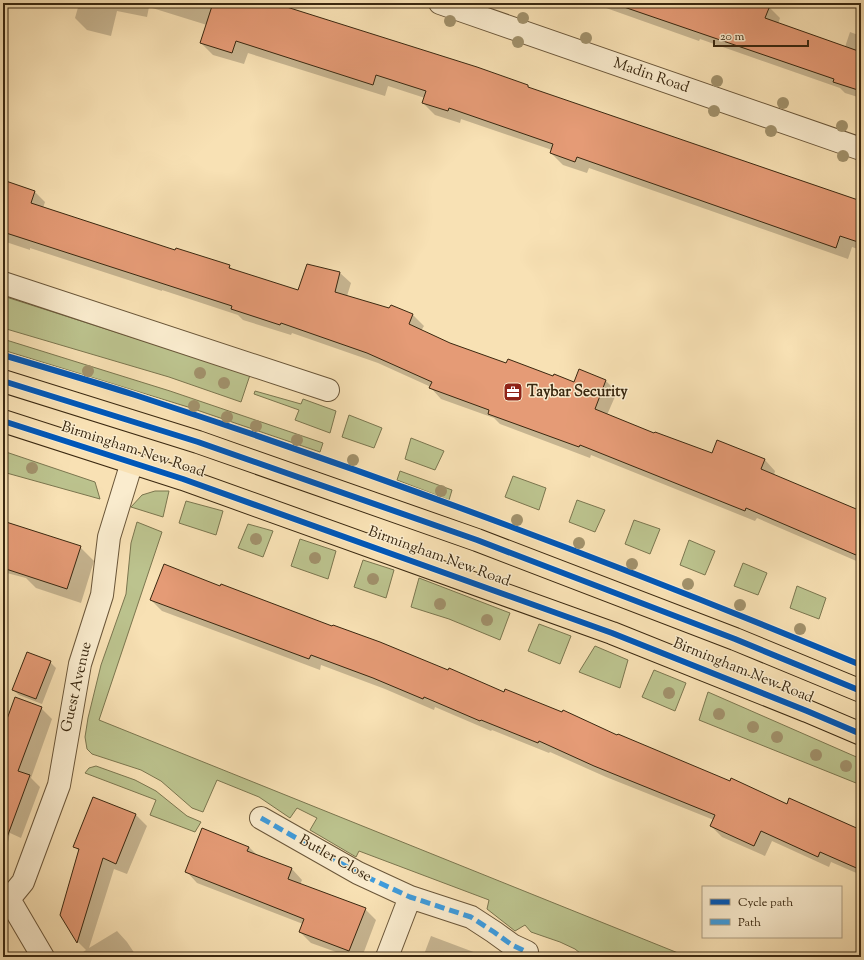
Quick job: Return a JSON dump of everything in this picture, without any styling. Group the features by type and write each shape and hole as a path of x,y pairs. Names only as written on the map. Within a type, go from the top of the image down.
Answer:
{"highway":[{"name":"Birmingham New Road","path":"3,381 198,442 471,538 735,639 861,691"},
{"name":"Birmingham New Road","path":"3,421 191,481 612,633 861,734"}],"street":[{"name":"Madin Road","path":"440,3 861,149"},
{"path":"3,284 328,390"},
{"name":"Guest Avenue","path":"6,901 23,882 59,785 80,664 102,596 108,537 132,462"},
{"name":"Butler Close","path":"261,818 358,874 410,896 471,917 512,946 527,952"},
{"path":"387,957 410,896"},
{"path":"6,901 43,957"}],"green space":[{"path":"3,296 250,375 241,402 169,377 3,328"},
{"path":"3,339 170,391 323,443 320,452 188,407 3,350"},
{"path":"255,391 301,404 303,399 336,411 330,433 295,420 299,410 254,394"},
{"path":"349,415 382,428 374,448 342,437"},
{"path":"411,438 444,451 435,470 405,459"},
{"path":"3,451 95,482 100,499 3,472"},
{"path":"400,471 452,490 449,500 397,480"},
{"path":"513,476 546,488 539,510 505,497"},
{"path":"155,491 169,491 163,517 131,507 142,495"},
{"path":"577,500 605,510 595,532 569,522"},
{"path":"186,501 223,511 216,535 179,523"},
{"path":"634,520 660,529 650,554 625,544"},
{"path":"137,522 162,532 99,720 688,957 585,957 575,949 560,942 531,932 525,925 515,931 487,909 489,900 359,851 356,857 310,830 317,818 297,808 290,818 259,797 217,780 203,812 192,808 161,781 141,770 92,754 87,749 85,737 88,718 101,665 126,594 131,543"},
{"path":"248,524 273,531 263,557 238,548"},
{"path":"300,539 336,551 328,579 291,566"},
{"path":"689,540 715,551 705,575 680,565"},
{"path":"363,560 394,570 386,598 354,587"},
{"path":"743,563 767,573 758,595 734,586"},
{"path":"419,578 510,613 500,640 449,619 411,607"},
{"path":"797,586 826,598 819,619 790,608"},
{"path":"539,624 571,636 560,664 528,651"},
{"path":"595,646 628,660 620,688 579,672"},
{"path":"654,670 686,683 675,711 642,697"},
{"path":"708,692 861,759 861,785 699,720"},
{"path":"96,766 135,780 156,791 187,816 201,822 195,832 150,815 156,800 85,773 89,768"}],"building":[{"path":"213,3 274,3 477,67 528,85 528,87 861,201 861,243 840,236 836,248 577,157 575,162 550,153 553,144 449,108 448,111 422,103 426,91 376,75 373,85 236,41 232,53 200,43"},
{"path":"621,3 771,3 765,18 861,52 861,91 833,82 834,79 621,6"},
{"path":"3,180 35,191 31,203 175,250 176,248 230,265 229,268 298,290 307,264 340,272 335,292 389,308 391,305 413,314 409,324 450,343 506,363 508,359 553,376 554,374 574,382 579,369 606,380 595,409 654,433 655,432 712,453 717,440 765,459 761,469 861,511 861,542 856,555 746,508 745,511 580,445 579,447 488,414 489,410 429,388 432,382 367,353 281,323 280,325 231,309 232,306 3,232"},
{"path":"3,521 81,546 67,589 3,568"},
{"path":"164,564 220,586 221,584 332,626 333,625 380,642 448,670 449,668 504,692 505,689 562,712 563,710 617,735 618,734 730,781 731,778 787,804 789,798 861,830 861,870 820,852 818,857 761,831 754,846 710,826 715,815 594,766 539,741 538,743 481,720 480,721 424,697 423,699 373,678 311,655 309,659 150,600"},
{"path":"27,652 51,661 36,699 12,690"},
{"path":"15,697 42,707 18,771 30,775 6,840 3,840 3,730"},
{"path":"93,797 136,814 116,864 103,858 77,943 60,915 79,849 73,847"},
{"path":"202,828 249,847 247,851 292,868 288,879 366,908 349,951 299,932 304,919 185,872"}],"marked path":[{"path":"261,818 358,873 410,897 471,917 512,945 527,952"}],"cycle path":[{"path":"3,355 135,395 410,489 682,592 861,665"},
{"path":"3,381 198,442 477,540 735,639 861,691"},
{"path":"3,421 183,479 612,633 861,734"}],"place":[{"name":"Taybar Security","path":"513,392"}]}
